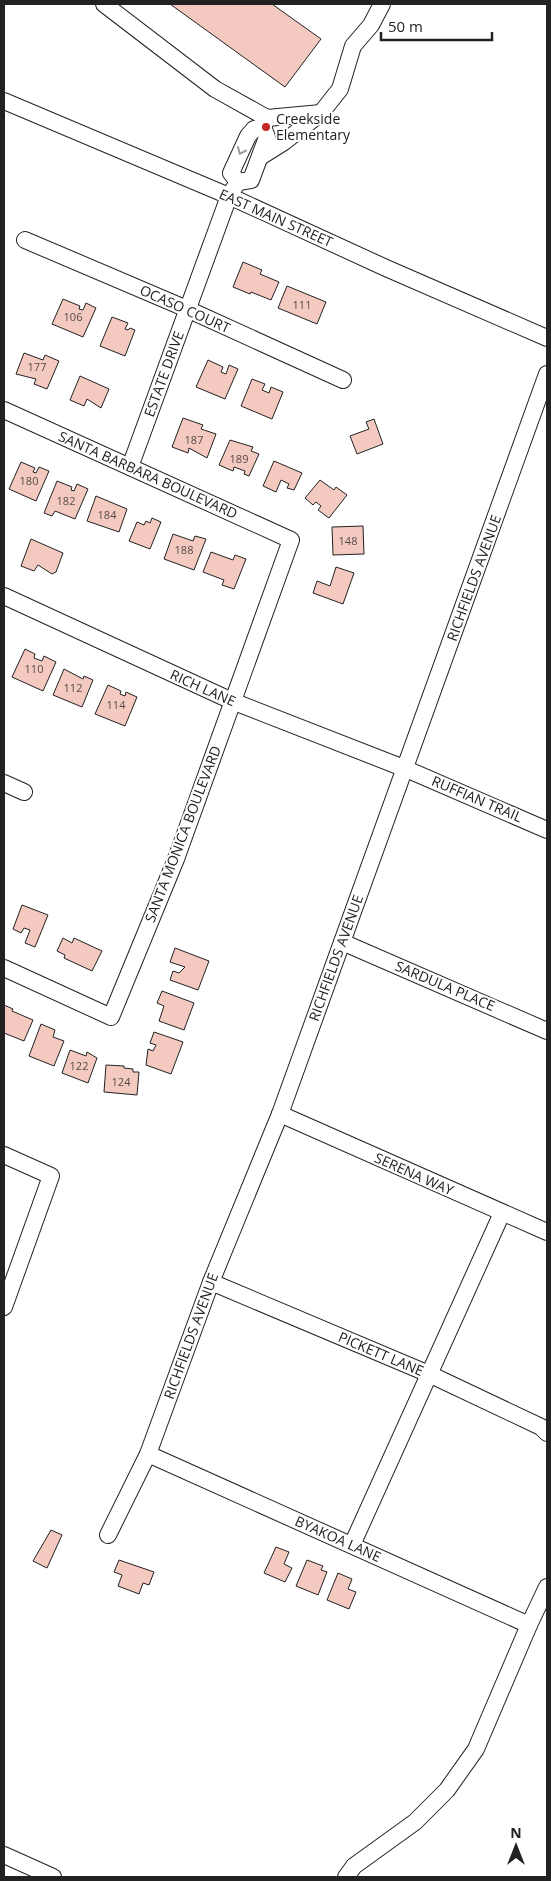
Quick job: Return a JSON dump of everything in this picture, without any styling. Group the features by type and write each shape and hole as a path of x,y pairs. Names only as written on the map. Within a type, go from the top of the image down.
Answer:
{"street":[{"path":"104,4 215,89 265,123 267,137 251,180 238,182 231,173 248,136 254,128 265,123 321,114"},
{"path":"260,157 284,142 321,114 340,89 353,46 371,25 382,4"},
{"name":"EAST MAIN STREET","path":"4,100 229,196 386,268 547,338"},
{"name":"ESTATE DRIVE","path":"130,467 229,196 238,182"},
{"name":"OCASO COURT","path":"26,240 187,309 343,380"},
{"name":"RICHFIELDS AVENUE","path":"108,1535 148,1454 211,1282 280,1114 547,374"},
{"name":"SANTA BARBARA BOULEVARD","path":"4,410 291,540"},
{"name":"SANTA MONICA BOULEVARD","path":"4,968 111,1016 176,859 291,540"},
{"name":"RICH LANE","path":"4,596 232,701 406,769"},
{"name":"RUFFIAN TRAIL","path":"406,769 547,830"},
{"path":"4,783 24,792"},
{"name":"SARDULA PLACE","path":"342,942 547,1031"},
{"name":"SERENA WAY","path":"280,1114 547,1232"},
{"path":"4,1155 52,1176 4,1307"},
{"path":"352,1545 502,1213"},
{"name":"PICKETT LANE","path":"211,1282 429,1374 541,1427 547,1433"},
{"name":"BYAKOA LANE","path":"148,1454 529,1624"},
{"path":"346,1877 354,1866 415,1822 447,1790 471,1756 529,1624 547,1588"},
{"path":"4,1855 53,1877"}],"building":[{"path":"170,4 272,4 321,39 285,87"},
{"path":"243,262 262,270 260,274 279,282 271,300 233,287"},
{"path":"287,286 326,302 317,324 278,308"},
{"path":"63,299 80,306 79,309 83,310 86,303 96,308 83,337 52,324"},
{"path":"112,317 128,323 125,329 135,330 125,356 100,346"},
{"path":"24,353 43,360 45,355 59,361 47,389 34,384 36,379 16,374"},
{"path":"208,360 223,367 221,372 226,374 229,365 238,369 225,399 196,387"},
{"path":"80,376 109,389 101,408 87,399 84,406 70,400"},
{"path":"252,379 265,384 262,390 269,393 271,387 283,392 272,419 241,406"},
{"path":"183,418 203,425 201,429 216,434 207,458 189,448 188,453 172,447"},
{"path":"374,419 383,444 357,454 350,436 369,429 366,422"},
{"path":"230,440 253,447 251,451 259,454 249,476 244,474 245,471 234,467 233,471 219,465"},
{"path":"274,461 302,473 294,490 287,488 289,484 281,480 276,492 263,486"},
{"path":"21,462 35,468 33,472 36,473 39,467 49,471 36,501 9,489"},
{"path":"320,480 334,490 336,487 347,495 329,518 318,510 321,506 316,502 313,505 305,498"},
{"path":"57,481 72,487 71,490 74,491 77,484 88,489 75,519 55,511 52,516 44,513"},
{"path":"96,496 127,509 119,532 87,521"},
{"path":"152,518 161,522 150,549 129,541 137,522 144,525 146,521 150,523"},
{"path":"363,526 364,554 333,555 332,527"},
{"path":"173,534 193,541 195,536 206,539 194,570 164,559"},
{"path":"31,539 63,553 56,572 52,574 38,565 34,571 21,566"},
{"path":"211,552 233,560 235,555 246,559 234,589 222,585 224,580 203,572"},
{"path":"336,567 354,573 343,604 313,593 317,581 330,586"},
{"path":"25,649 35,654 34,658 42,661 44,656 56,662 43,691 12,677"},
{"path":"64,669 83,679 84,676 93,680 82,707 53,695"},
{"path":"108,685 121,691 120,694 125,696 126,692 137,697 125,726 95,714"},
{"path":"22,905 48,915 35,947 25,943 30,930 24,928 21,933 13,929"},
{"path":"63,938 72,943 74,938 102,951 92,971 64,958 65,955 57,951"},
{"path":"175,948 209,961 198,990 170,980 173,971 179,973 185,967 170,962"},
{"path":"162,991 194,1003 184,1030 159,1021 164,1006 157,1003"},
{"path":"4,1005 13,1009 12,1011 33,1020 24,1041 4,1033"},
{"path":"41,1024 55,1030 53,1037 64,1041 54,1066 29,1056"},
{"path":"154,1032 183,1042 171,1074 146,1065 148,1049 153,1051 156,1045 150,1043"},
{"path":"70,1050 86,1056 87,1052 97,1058 88,1083 62,1073"},
{"path":"106,1065 124,1066 124,1068 133,1069 133,1072 139,1072 137,1095 104,1092"},
{"path":"51,1530 62,1535 47,1568 33,1561"},
{"path":"276,1547 289,1552 284,1564 292,1568 285,1582 264,1573"},
{"path":"119,1560 154,1572 149,1585 143,1583 139,1594 118,1586 122,1575 114,1572"},
{"path":"307,1560 323,1566 321,1570 327,1572 318,1595 296,1586"},
{"path":"338,1573 352,1579 348,1589 356,1592 349,1609 327,1600"}],"place":[{"name":"Creekside Elementary","path":"266,127"}]}
